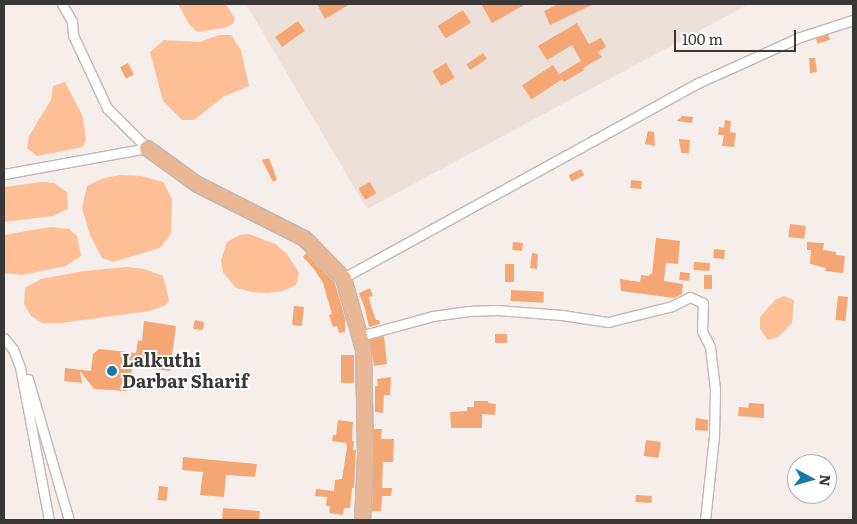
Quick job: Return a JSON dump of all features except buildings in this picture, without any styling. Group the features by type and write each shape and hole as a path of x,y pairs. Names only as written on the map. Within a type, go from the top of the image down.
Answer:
{"main road":[{"path":"146,148 197,184 304,238 343,278 360,336 364,358 365,455 363,520"}],"street":[{"path":"62,4 72,21 73,35 107,108 146,148"},
{"path":"343,278 698,84 800,37 853,20"},
{"path":"4,174 146,148"},
{"path":"360,336 433,316 469,311 497,310 562,315 608,322 672,306 690,297 703,303 702,331 710,347 715,389 714,436 705,520"},
{"path":"4,338 13,349 26,372 69,520"},
{"path":"13,349 26,390 36,458 49,520"}],"shaded area":[{"path":"178,4 226,4 235,19 233,24 224,28 197,32 189,24"},
{"path":"246,4 749,4 367,209"},
{"path":"219,35 231,35 241,50 249,86 223,97 194,120 182,120 163,101 150,52 164,40 200,42"},
{"path":"65,82 83,117 86,140 83,147 37,156 27,148 29,136 51,100 53,86"},
{"path":"121,175 141,176 163,182 172,199 171,234 160,248 113,262 102,258 90,235 82,208 87,186 104,178"},
{"path":"42,182 54,183 67,192 68,209 53,216 4,222 4,187"},
{"path":"50,227 69,229 77,236 81,256 66,266 22,275 4,273 4,235"},
{"path":"249,234 275,244 287,254 299,273 296,285 283,291 267,293 236,288 223,272 221,260 227,242 240,235"},
{"path":"128,267 144,269 163,276 169,300 166,305 150,311 61,323 42,323 31,316 24,304 25,288 41,279 84,271"},
{"path":"784,296 794,300 792,323 778,337 768,340 760,329 760,317 775,300"}],"place":[{"name":"Lalkuthi Darbar Sharif","path":"112,371"}]}
